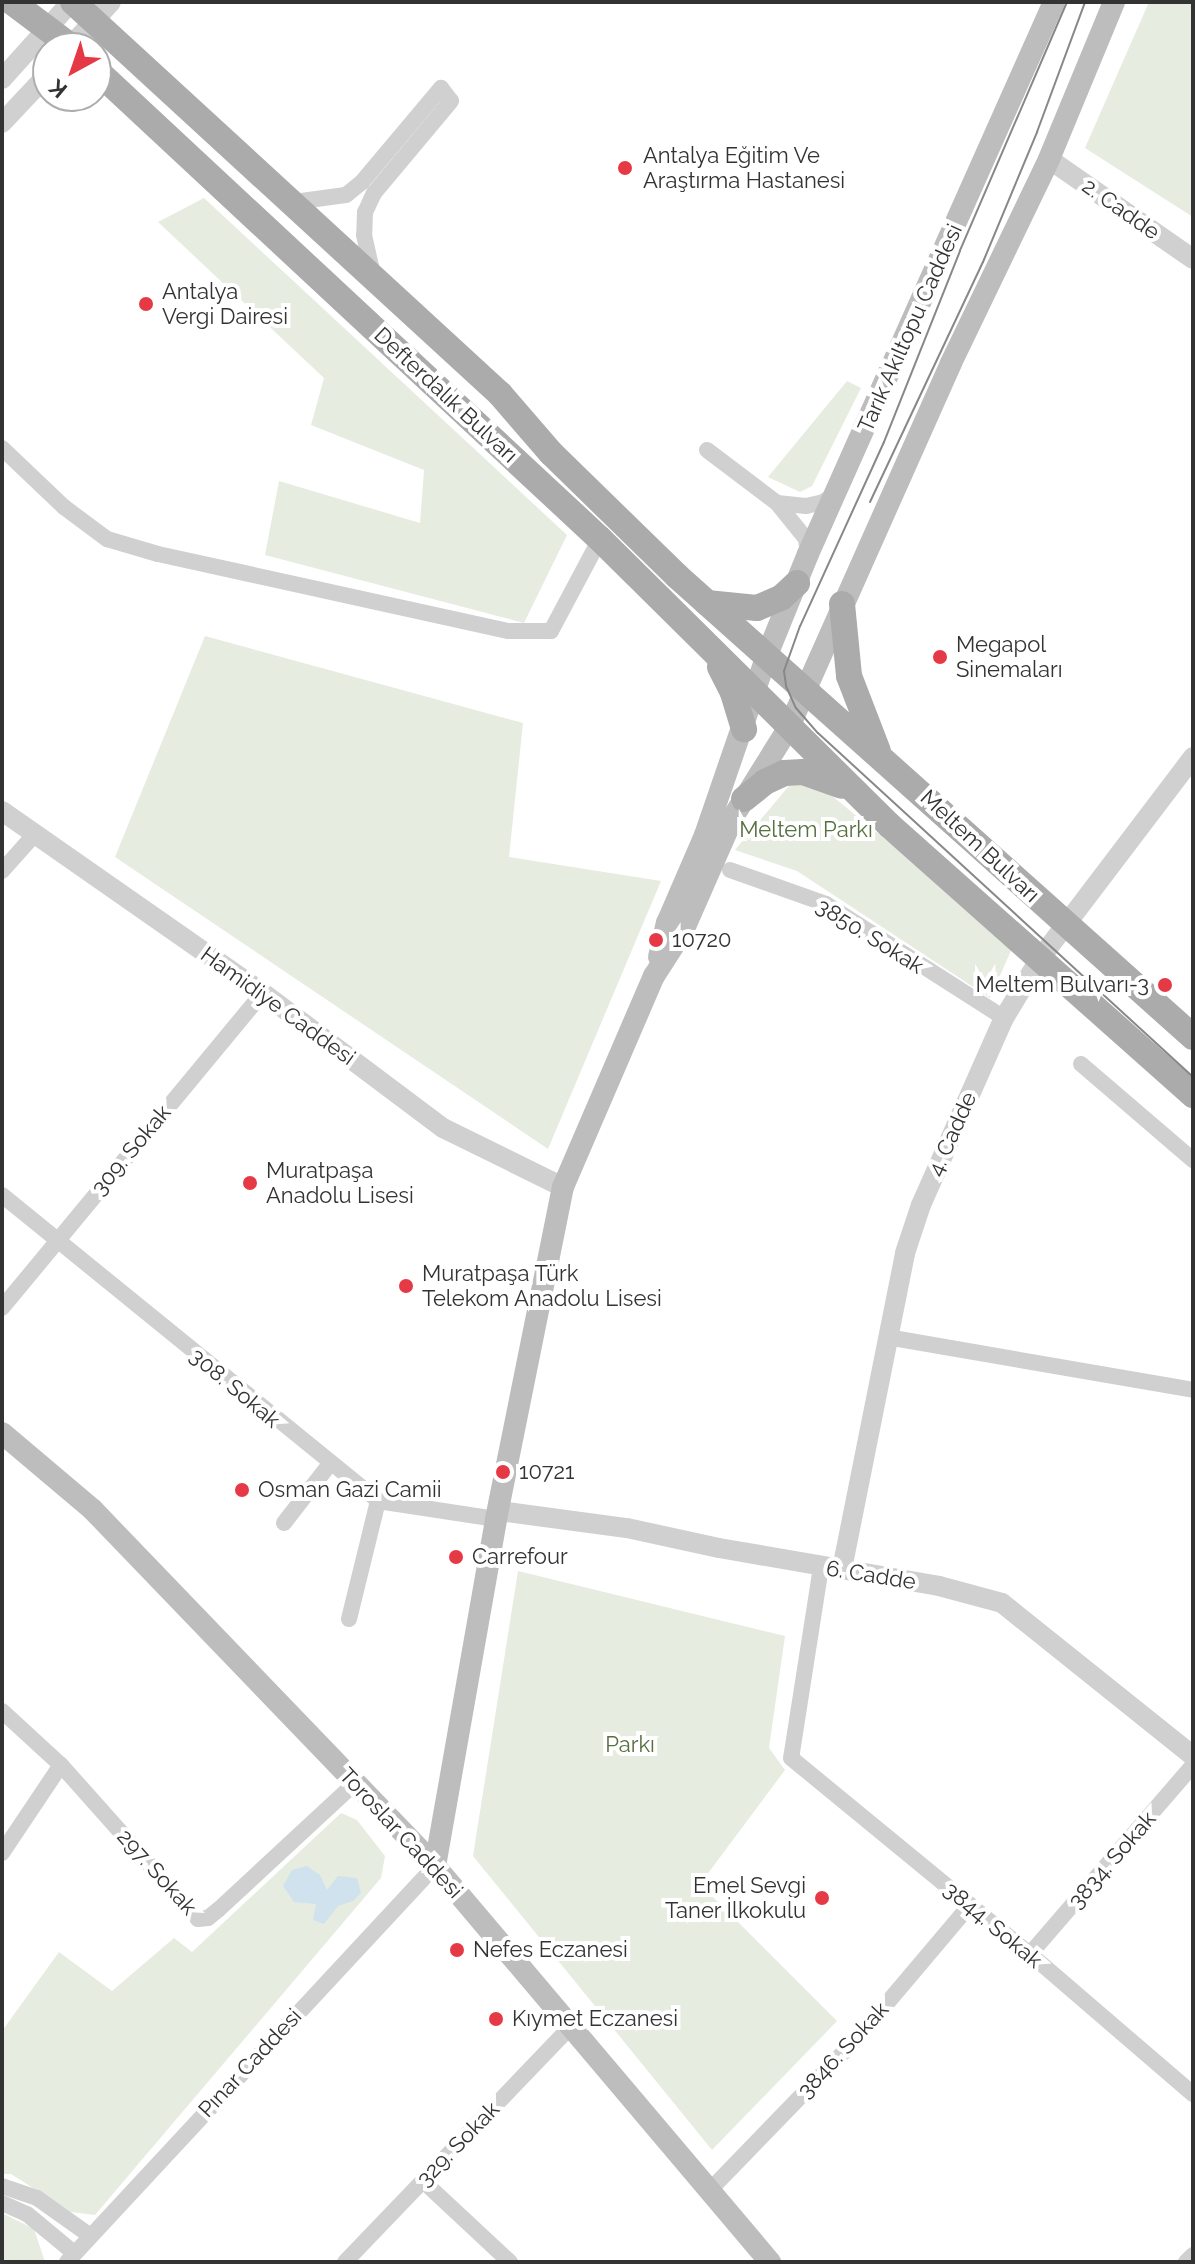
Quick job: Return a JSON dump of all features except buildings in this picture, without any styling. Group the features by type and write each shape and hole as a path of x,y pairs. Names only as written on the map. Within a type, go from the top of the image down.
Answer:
{"main road":[{"path":"12,2 52,32"},
{"name":"Defterdalık Bulvarı","path":"72,2 294,202 500,394 551,453 707,603 767,655"},
{"name":"Tarık Akıltopu Caddesi","path":"654,976 667,923 705,835 767,655 808,554 1054,2"},
{"path":"1073,103 1098,2"},
{"path":"435,1866 498,1515 563,1187 654,976 683,931 710,863 744,799 789,727 951,363 1049,159 1114,2"},
{"name":"Defterdalık Bulvarı","path":"112,85 600,539 789,727"},
{"path":"707,603 757,608 781,598 797,583"},
{"path":"842,604 849,676 879,754"},
{"path":"699,638 733,693 744,729"},
{"name":"Meltem Bulvarı","path":"767,655 1064,925 1193,1037"},
{"name":"Meltem Bulvarı","path":"789,727 852,789 1039,960 1193,1095"},
{"path":"744,799 765,782 784,773 803,772 852,789"},
{"name":"Toroslar Caddesi","path":"2,1433 92,1509 435,1866 770,2262"}],"street":[{"path":"2,79 46,27 72,2"},
{"path":"84,32 111,2"},
{"path":"294,202 346,195 354,189 441,88 451,101 374,193 365,212 364,235 373,277"},
{"path":"2,123 32,91"},
{"name":"2. Cadde","path":"1049,159 1193,259"},
{"path":"2,448 64,507 107,539 158,554 509,631 551,631 600,539"},
{"path":"707,450 777,503 806,539 808,554"},
{"path":"777,503 806,506 823,502 836,494"},
{"name":"4. Cadde","path":"842,1569 905,1253 921,1205 1004,1018 1039,960 1193,757"},
{"name":"Hamidiye Caddesi","path":"2,811 263,993 443,1128 563,1187"},
{"path":"2,871 35,834"},
{"name":"3850. Sokak","path":"730,870 826,904 898,954 1004,1018"},
{"name":"309. Sokak","path":"2,1308 56,1239 263,993"},
{"path":"1081,1064 1193,1160"},
{"name":"308. Sokak","path":"2,1195 329,1465 378,1501 498,1515"},
{"path":"887,1337 1193,1390"},
{"path":"284,1523 329,1465"},
{"path":"349,1619 378,1501"},
{"name":"6. Cadde","path":"498,1515 558,1516 821,1567 939,1586 1002,1603 1193,1756"},
{"name":"3844. Sokak","path":"821,1567 791,1758 1030,1954 1193,2094"},
{"name":"297. Sokak","path":"2,1711 61,1765 198,1919 208,1918 218,1910 355,1783"},
{"path":"2,1853 61,1765"},
{"name":"3834. Sokak","path":"1030,1954 1193,1765"},
{"name":"Pınar Caddesi","path":"70,2257 435,1866"},
{"name":"3846. Sokak","path":"710,2190 861,2034 970,1905"},
{"name":"329. Sokak","path":"345,2262 572,2025"},
{"path":"423,2181 510,2262"},
{"path":"2,2186 37,2198 89,2235"},
{"path":"2,2203 27,2214 70,2257"},
{"path":"1186,2262 1193,2255"}],"green space":[{"path":"1149,2 1193,2 1193,217 1085,148"},
{"path":"204,198 567,535 524,623 265,555 279,481 420,523 424,470 311,425 324,378 158,222"},
{"path":"847,381 861,388 812,486 800,492 768,477"},
{"path":"205,636 523,723 509,857 661,881 548,1149 115,857"},
{"name":"Meltem Parkı","path":"810,778 1014,944 990,998 797,871 735,850 793,781"},
{"name":"Parkı","path":"518,1571 785,1636 769,1748 785,1770 700,1884 837,2021 712,2150 473,1856"},
{"path":"341,1813 357,1820 385,1856 381,1878 95,2215 71,2212 11,2174 2,2174 2,2031 59,1952 112,1991 174,1938 192,1952"},
{"path":"2,2213 34,2229 45,2262 2,2262"}],"water":[{"path":"307,1866 320,1875 327,1890 338,1876 357,1878 361,1893 353,1901 338,1906 324,1924 313,1920 316,1904 294,1902 283,1886 292,1870"}],"tram line":[{"path":"1067,2 960,251 884,442 800,626 784,671 786,686 796,708 818,733 1193,1077"},
{"path":"870,502 983,262 1037,132 1085,2"}],"place":[{"name":"Antalya Eğitim Ve Araştırma Hastanesi","path":"625,168"},
{"name":"Antalya Vergi Dairesi","path":"146,304"},
{"name":"Megapol Sinemaları","path":"940,657"},
{"name":"10720","path":"656,940"},
{"name":"Meltem Bulvarı-3","path":"1165,985"},
{"name":"Muratpaşa Anadolu Lisesi","path":"250,1183"},
{"name":"Muratpaşa Türk Telekom Anadolu Lisesi","path":"406,1286"},
{"name":"10721","path":"503,1472"},
{"name":"Osman Gazi Camii","path":"242,1490"},
{"name":"Carrefour","path":"456,1557"},
{"name":"Emel Sevgi Taner İlkokulu","path":"822,1898"},
{"name":"Nefes Eczanesi","path":"457,1950"},
{"name":"Kıymet Eczanesi","path":"496,2019"}]}
